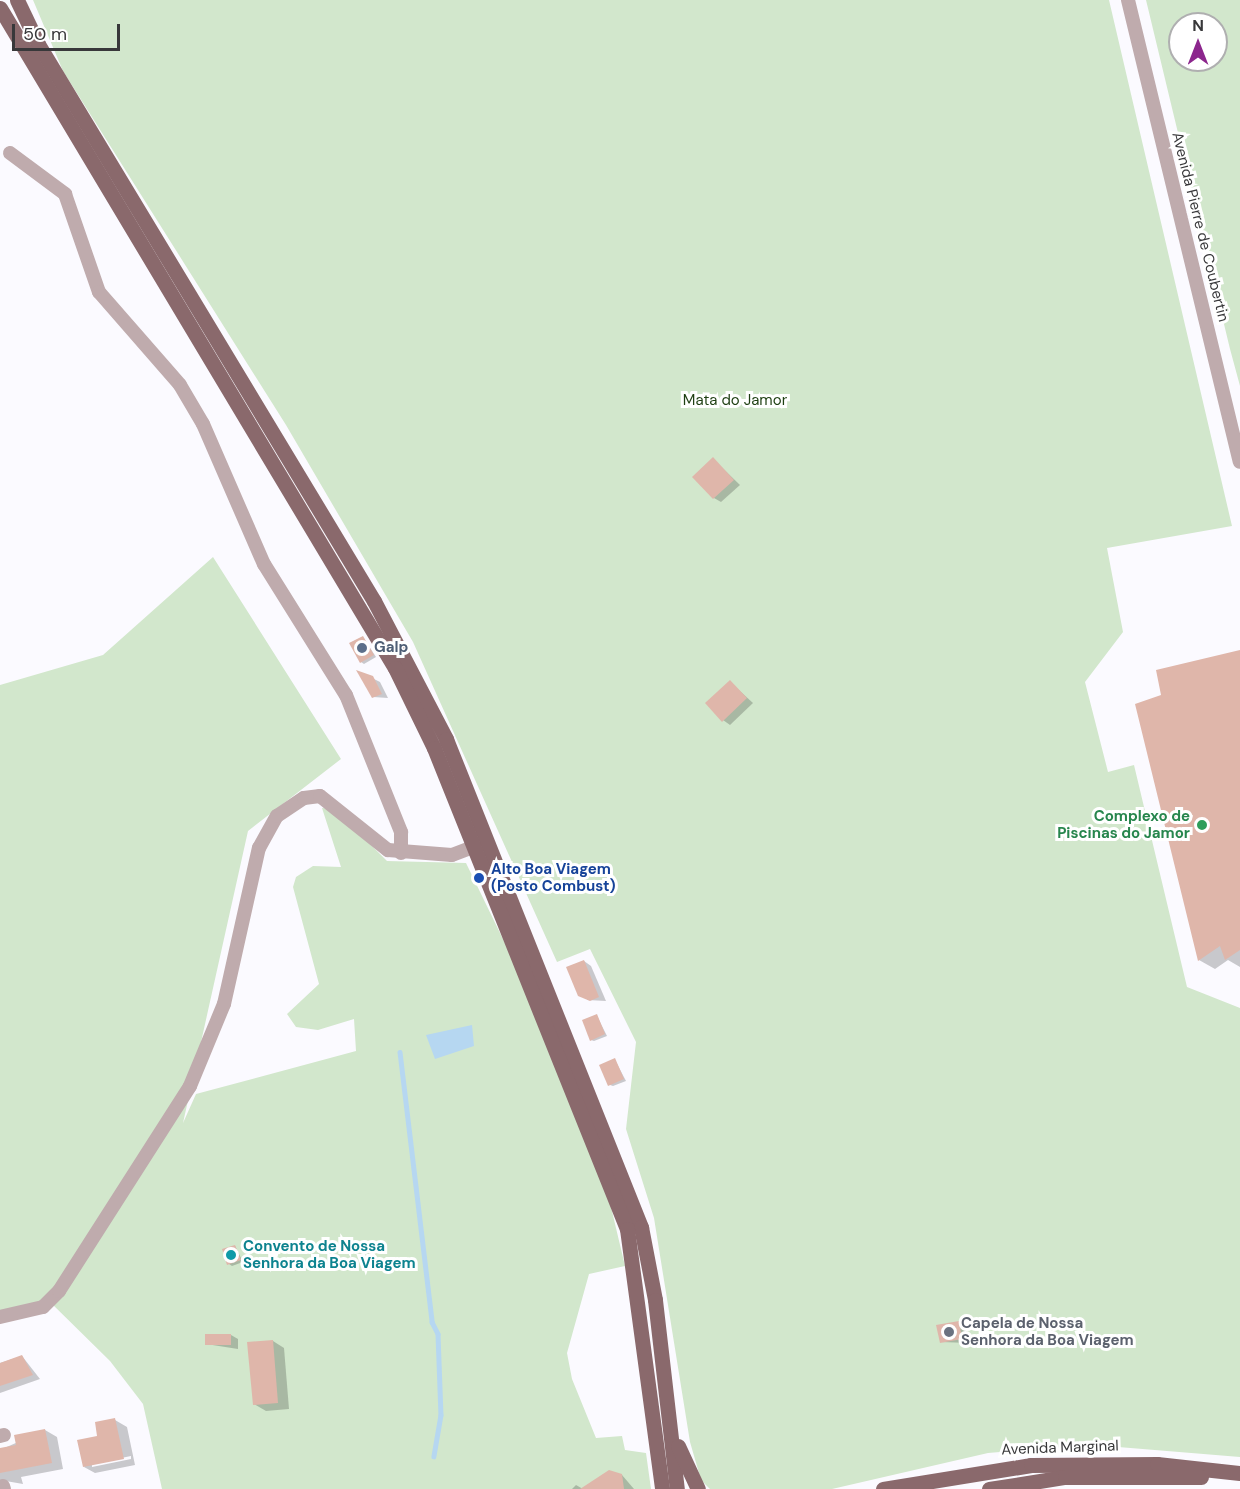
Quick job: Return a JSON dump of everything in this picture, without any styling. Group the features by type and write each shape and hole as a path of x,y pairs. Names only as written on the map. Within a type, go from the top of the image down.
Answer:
{"main road":[{"path":"16,0 38,44 374,601 446,739 641,1227 670,1425 676,1489"},
{"path":"0,8 395,668 476,846 627,1229 662,1489"},
{"path":"670,1425 698,1489"},
{"name":"Avenida Marginal","path":"883,1489 1031,1465 1157,1464 1240,1475"},
{"name":"Avenida Marginal","path":"989,1489 1065,1477 1240,1475"}],"street":[{"name":"Avenida Pierre de Coubertin","path":"1128,0 1240,462"},
{"path":"10,153 65,194 99,292 180,385 203,424 264,564 346,696 401,832 401,853"},
{"path":"0,1317 43,1307 59,1291 190,1086 224,1004 266,829 303,798 320,796 351,816 376,843 401,853 452,855 476,846"}],"green space":[{"name":"Mata do Jamor","path":"33,0 1109,0 1232,526 1107,548 1123,632 1085,682 1108,772 1134,765 1187,987 1240,1008 1240,1457 1106,1446 1047,1448 988,1453 832,1489 710,1489 701,1480 690,1442 654,1218 626,1129 636,1042 590,949 557,962 413,642 286,425 63,71"},
{"path":"1146,0 1240,0 1240,386 1230,349"},
{"path":"213,557 341,759 248,831 183,1123 196,1094 356,1051 354,1019 318,1030 296,1027 287,1014 319,984 293,887 296,877 313,866 341,867 322,808 335,809 387,861 466,863 517,968 611,1207 625,1266 589,1274 567,1353 572,1379 596,1438 622,1436 625,1450 646,1453 651,1489 162,1489 143,1404 110,1361 49,1301 0,1317 0,685 103,655"}],"water":[{"path":"472,1025 474,1046 435,1059 426,1035"}],"building":[{"path":"713,457 734,480 713,499 692,477"},
{"path":"363,636 374,655 360,663 349,643"},
{"name":"Complexo de Piscinas do Jamor","path":"1240,650 1240,950 1225,960 1220,946 1198,961 1135,704 1161,695 1156,670"},
{"path":"356,670 373,676 382,694 372,698"},
{"path":"730,680 747,698 722,722 705,703"},
{"path":"584,960 599,997 590,1001 578,996 566,967"},
{"path":"597,1014 605,1034 590,1041 582,1020"},
{"path":"615,1058 624,1079 608,1086 599,1065"},
{"path":"235,1245 241,1260 227,1265 222,1249"},
{"name":"Capela de Nossa Senhora da Boa Viagem","path":"959,1321 962,1339 940,1343 936,1325"},
{"path":"205,1334 231,1334 231,1345 205,1345"},
{"path":"273,1340 278,1403 253,1405 247,1342"},
{"path":"22,1355 33,1375 0,1386 0,1363"},
{"path":"115,1418 124,1459 83,1467 77,1440 97,1436 95,1422"},
{"path":"45,1429 52,1463 0,1473 0,1448 16,1445 14,1435"},
{"path":"609,1470 622,1474 624,1489 580,1489"}],"waterway":[{"path":"400,1052 432,1322 438,1334 441,1415 434,1456"}],"place":[{"name":"Galp","path":"362,648"},
{"name":"Complexo de Piscinas do Jamor","path":"1202,825"},
{"name":"Alto Boa Viagem (Posto Combust)","path":"479,878"},
{"name":"Convento de Nossa Senhora da Boa Viagem","path":"231,1255"},
{"name":"Capela de Nossa Senhora da Boa Viagem","path":"949,1332"}]}
